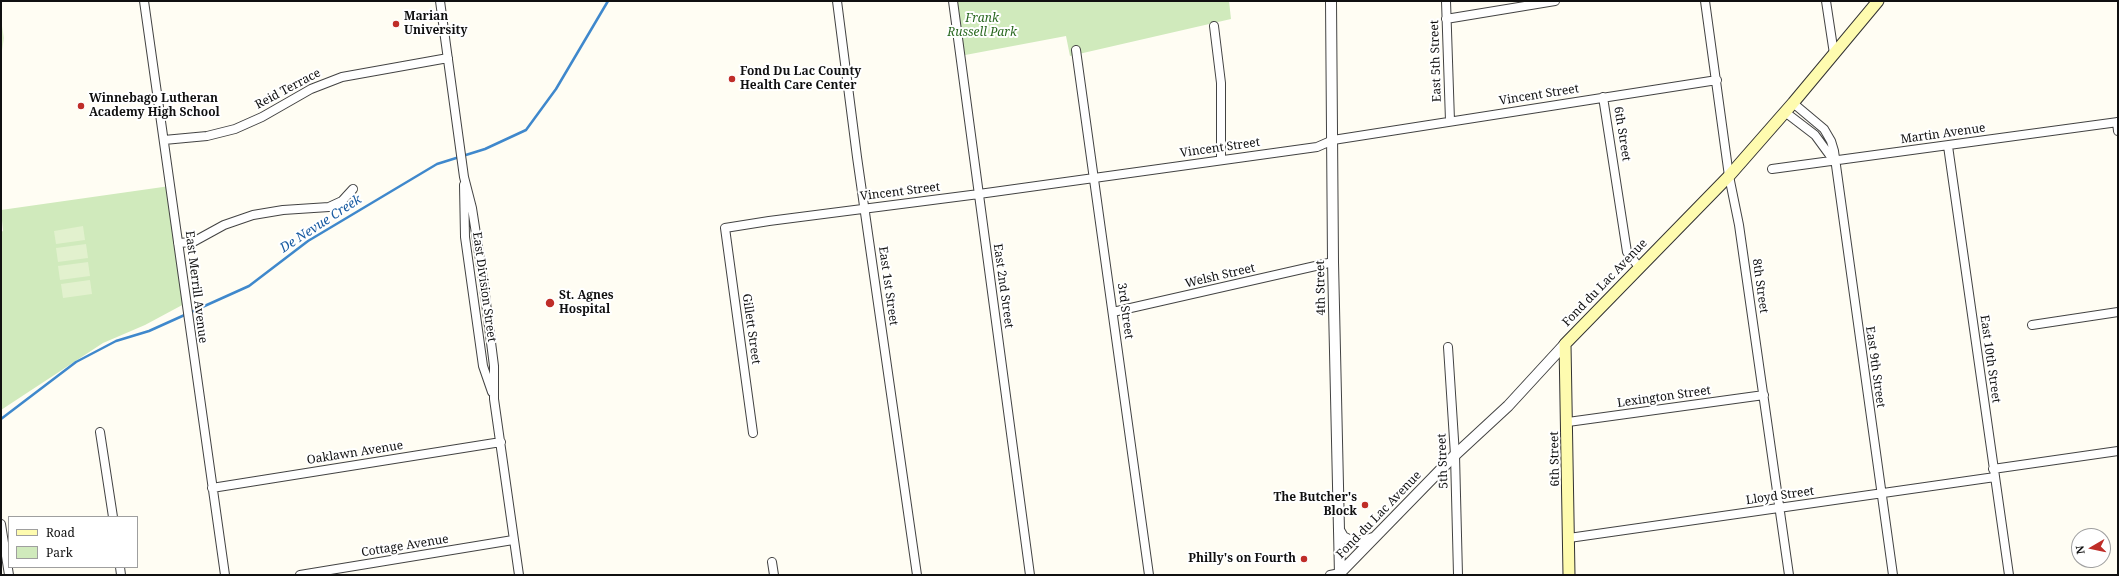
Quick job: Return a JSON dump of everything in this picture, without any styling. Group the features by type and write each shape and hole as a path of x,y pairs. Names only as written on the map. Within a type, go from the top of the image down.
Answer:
{"main road":[{"name":"Fond du Lac Avenue","path":"1565,344 1729,176 1794,103 1878,1"},
{"name":"6th Street","path":"1565,344 1568,422 1569,575"}],"street":[{"name":"East Merrill Avenue","path":"144,1 190,336 225,575"},
{"name":"East Division Street","path":"440,1 464,177 472,208 484,279 494,366 494,399"},
{"name":"East 1st Street","path":"837,1 917,575"},
{"name":"East 2nd Street","path":"953,1 1030,575"},
{"name":"4th Street","path":"1331,1 1333,262 1339,530 1337,574"},
{"name":"East 5th Street","path":"1446,1 1450,121"},
{"path":"1446,19 1555,1"},
{"name":"8th Street","path":"1705,1 1729,176 1740,225 1789,575"},
{"path":"1826,1 1834,54"},
{"path":"1214,26 1221,83 1221,160"},
{"name":"3rd Street","path":"1076,50 1092,178 1113,312 1149,575"},
{"name":"Reid Terrace","path":"164,140 213,135 241,127 262,117 311,89 342,77 448,58"},
{"name":"Vincent Street","path":"725,228 1317,146 1332,140 1717,80"},
{"name":"6th Street","path":"1603,97 1627,252 1639,267"},
{"name":"East 9th Street","path":"1794,103 1825,132 1832,143 1893,575"},
{"name":"East 9th Street","path":"1785,112 1815,135 1834,162"},
{"path":"2117,122 2118,131"},
{"name":"Martin Avenue","path":"1772,169 1834,162 2117,122"},
{"name":"East 10th Street","path":"1948,146 2009,575"},
{"name":"East Division Street","path":"464,177 463,204 465,237 483,366 494,399 501,442 513,540 519,575"},
{"path":"178,243 192,242 224,225 253,215 283,210 329,207 342,201 353,189"},
{"name":"Gillett Street","path":"725,228 753,433"},
{"name":"Welsh Street","path":"1113,312 1333,262"},
{"path":"2032,325 2118,312"},
{"name":"Fond du Lac Avenue","path":"1337,574 1456,455 1508,406 1565,344"},
{"name":"5th Street","path":"1448,347 1456,455 1458,575"},
{"name":"Lexington Street","path":"1568,422 1764,395"},
{"path":"100,432 113,516"},
{"name":"Oaklawn Avenue","path":"212,488 501,442"},
{"name":"Lloyd Street","path":"1569,538 1881,494 2118,451"},
{"path":"1,524 9,575"},
{"path":"1339,530 1343,537 1355,542 1369,540 1376,536"},
{"name":"Cottage Avenue","path":"300,575 513,540"},
{"path":"772,562 774,575"}],"green space":[{"name":"Frank Russell Park","path":"953,1 1229,1 1231,19 1070,56 1066,36 960,56"},
{"path":"1,20 4,38 1,57"},
{"path":"170,186 186,303 145,325 103,343 1,410 1,232 3,231 1,210"},
{"path":"83,226 85,240 56,244 54,231"},
{"path":"86,244 88,258 58,262 56,248"},
{"path":"88,262 90,276 60,280 58,266"},
{"path":"90,280 92,294 63,298 61,284"}],"waterway":[{"name":"De Nevue Creek","path":"1,419 76,362 116,341 149,331 249,286 308,241 437,164 485,149 526,130 556,89 608,1"}],"place":[{"name":"Marian University","path":"396,24"},
{"name":"Fond Du Lac County Health Care Center","path":"732,79"},
{"name":"Winnebago Lutheran Academy High School","path":"81,106"},
{"name":"St. Agnes Hospital","path":"550,303"},
{"name":"The Butcher's Block","path":"1365,505"},
{"name":"Philly's on Fourth","path":"1304,559"}]}
